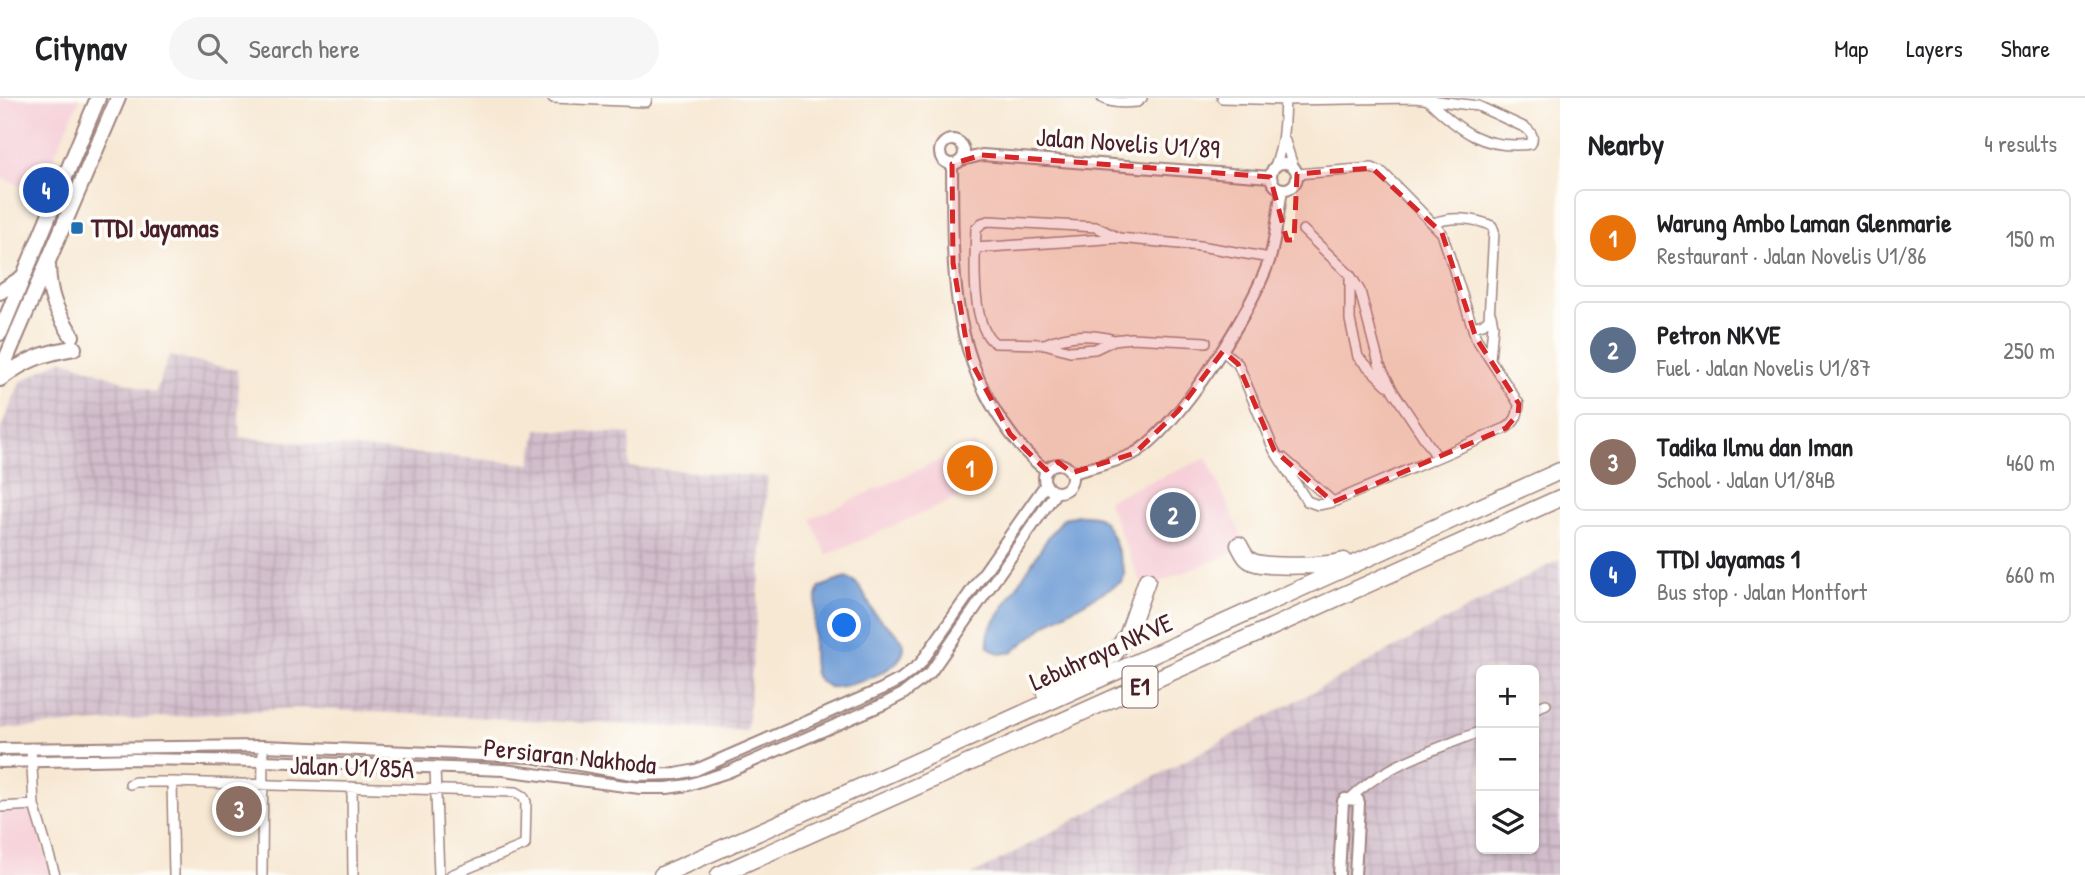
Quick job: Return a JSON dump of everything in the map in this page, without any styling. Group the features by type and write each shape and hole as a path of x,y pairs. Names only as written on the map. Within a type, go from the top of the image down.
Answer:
{"highway":[{"name":"Lebuhraya NKVE","path":"662,875 1560,471"},
{"name":"Lebuhraya NKVE","path":"719,875 1560,498"},
{"path":"1239,545 1245,557 1254,563 1326,565 1422,533"},
{"path":"856,789 1063,684 1114,654 1128,634 1147,580"}],"main road":[{"path":"0,373 8,320 23,277 98,98"},
{"path":"8,320 48,260 118,98"},
{"path":"0,379 31,359 73,342 55,308 49,284 48,260"},
{"path":"0,292 23,277"}],"street":[{"path":"553,98 647,100"},
{"path":"1102,98 1126,103 1137,102 1142,98"},
{"path":"1222,98 1415,99 1478,106 1526,128 1533,138 1531,144 1517,146 1472,137 1447,119 1429,101"},
{"path":"1284,136 1295,170 1294,186 1282,190 1276,187 1273,172 1284,136 1285,99"},
{"path":"957,162 943,159 941,152 943,145 953,140 962,146 964,153 957,162 953,263 969,358 984,392 1010,434 1034,461 1046,470"},
{"name":"Jalan Novelis U1/89","path":"962,146 982,155"},
{"name":"Jalan Novelis U1/89","path":"957,162 982,155 1273,172"},
{"path":"1223,351 1238,364 1274,450 1307,501 1318,505 1333,502 1514,423 1518,414 1519,404 1476,338 1442,233 1434,223 1383,173 1372,168 1295,170 1287,163 1273,172"},
{"path":"1072,473 1135,453 1157,435 1178,411 1223,351 1253,298 1270,258 1282,190"},
{"path":"1434,223 1448,218 1485,223 1492,226 1494,231 1489,319 1473,327"},
{"path":"1114,340 1095,349 1070,351 1045,344 995,343 988,339 984,333 976,297 975,248 976,229 988,221 1096,228 1119,238"},
{"path":"1072,240 1075,235 1073,226"},
{"path":"1303,230 1350,275 1360,290 1379,364 1393,391 1437,457"},
{"path":"975,248 1119,238 1200,246 1270,258"},
{"path":"1350,275 1350,320 1358,357 1393,391"},
{"path":"1490,310 1493,325 1490,359"},
{"path":"1045,344 1062,337 1096,334 1114,340 1167,339 1206,342"},
{"path":"1274,450 1333,502"},
{"path":"1054,464 1062,464 1070,469 1072,481 1068,488 1056,492 1046,484 1046,470 1054,464"},
{"name":"Persiaran Nakhoda","path":"0,749 263,746 532,757 638,775 676,774 696,770 882,689 920,664 1046,484"},
{"name":"Persiaran Nakhoda","path":"0,762 136,759 263,761 504,770 640,788 688,785 728,772 872,709 903,694 930,673 1056,492"},
{"path":"1539,707 1546,704"},
{"path":"1350,799 1364,785 1391,768 1476,733"},
{"path":"262,875 263,746"},
{"path":"31,748 34,805 55,875"},
{"path":"435,768 439,875"},
{"path":"172,782 174,875"},
{"name":"Jalan U1/85A","path":"130,784 172,782 516,792 523,796 526,802 525,845 451,875"},
{"path":"352,788 352,875"},
{"path":"1339,875 1343,801 1350,799 1359,800 1355,875"},
{"path":"0,807 34,805"}],"highlighted area":[{"path":"982,155 1270,177 1287,240 1294,240 1297,174 1372,168 1442,233 1476,338 1519,404 1518,414 1506,428 1333,502 1274,450 1238,364 1223,351 1178,411 1135,453 1072,473 1058,462 1046,470 1010,434 969,358 953,263 952,164"}],"shaded area":[{"path":"0,98 80,98 37,194 0,177"},
{"path":"169,356 237,370 240,437 531,464 537,429 630,434 629,467 768,477 747,731 294,708 0,729 0,431 20,382 63,359 155,393"},
{"path":"975,444 993,482 827,555 811,519"},
{"path":"1207,458 1247,547 1150,586 1140,581 1107,500"},
{"path":"1560,559 1560,875 972,875"},
{"path":"31,808 51,875 0,875 0,810"}],"water":[{"path":"1078,515 1100,518 1108,528 1124,570 1121,582 1051,621 1012,652 1001,654 994,651 988,646 988,632 1049,536 1064,518"},
{"path":"845,578 860,587 875,614 900,637 904,645 902,654 886,670 849,685 829,687 817,678 814,669 816,605 820,587"}],"place":[{"name":"TTDI Jayamas 1","path":"46,190"},
{"name":"TTDI Jayamas","path":"77,228"},
{"name":"Warung Ambo Laman Glenmarie","path":"970,468"},
{"name":"Petron NKVE","path":"1173,515"},
{"name":"Tadika Ilmu dan Iman","path":"239,809"}]}
